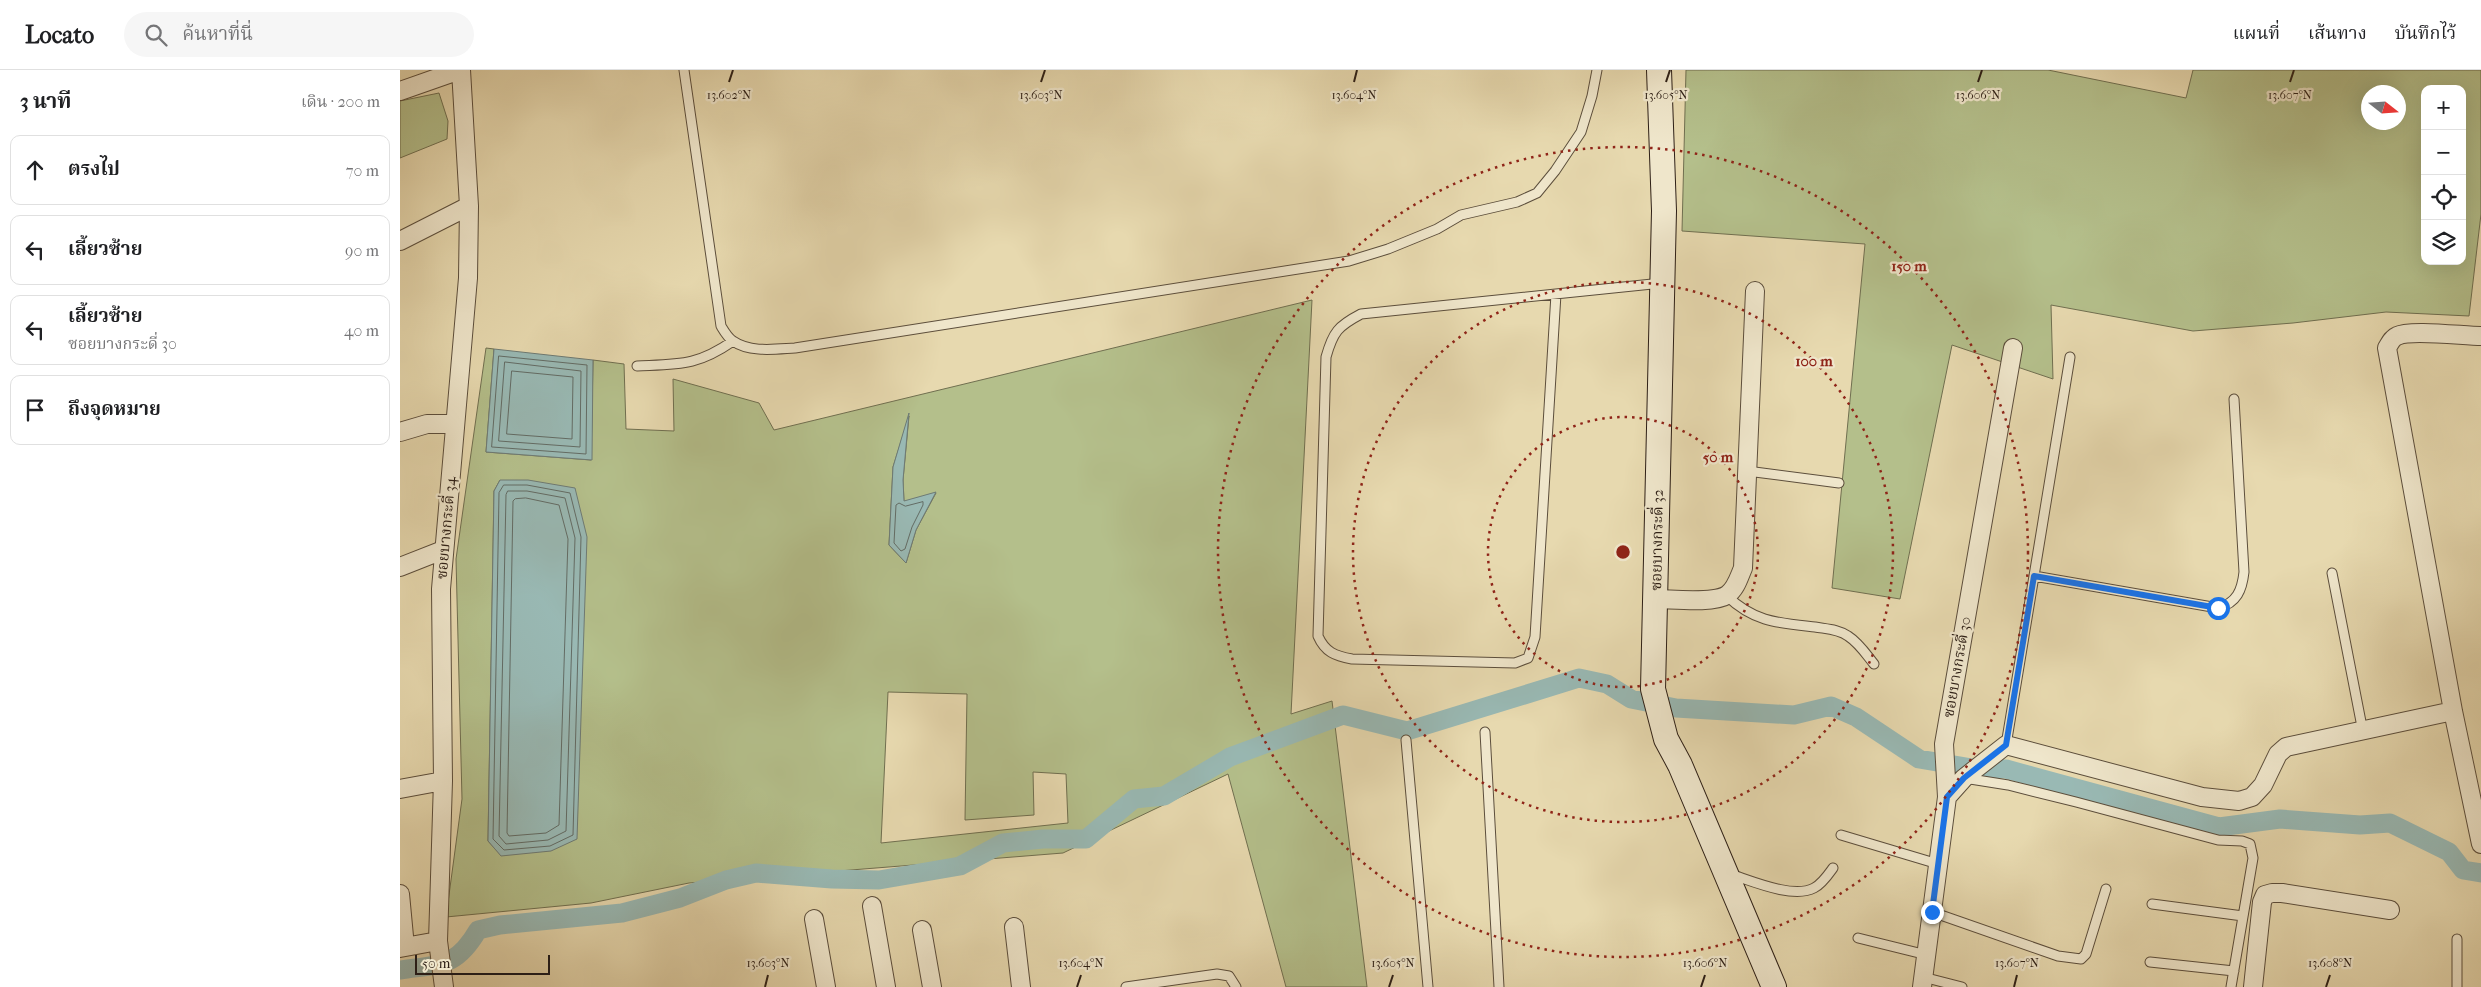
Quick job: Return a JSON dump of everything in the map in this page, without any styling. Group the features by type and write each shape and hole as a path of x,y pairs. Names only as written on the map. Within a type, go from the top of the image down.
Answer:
{"street":[{"path":"400,91 460,70"},
{"name":"ซอยบางกระดี่ 34","path":"442,982 439,950 443,781 440,628 443,550 468,278 469,206 460,70"},
{"name":"ซอยบางกระดี่ 32","path":"1659,70 1664,211 1655,600 1656,700 1666,739 1726,873 1774,987"},
{"path":"400,241 469,206"},
{"path":"1655,600 1714,599 1726,596 1735,587 1742,568 1755,292"},
{"path":"2481,336 2410,333 2398,335 2387,348 2453,711 2481,844"},
{"name":"ซอยบางกระดี่ 30","path":"1923,982 1947,797 1944,749 2013,348"},
{"path":"400,432 427,424 454,424"},
{"path":"400,567 443,550"},
{"path":"1947,797 1964,778 2006,745 2202,797 2239,801 2252,797 2263,785 2278,754 2286,747 2363,732 2453,711"},
{"path":"400,789 443,781"},
{"path":"2252,987 2262,902 2265,895 2272,892 2282,893 2390,910"},
{"path":"400,894 403,947 439,950"},
{"path":"872,906 886,987"},
{"path":"814,919 826,987"},
{"path":"1014,927 1020,987"},
{"path":"922,930 932,987"}],"lane":[{"path":"684,70 721,326 733,341 749,348 769,350 795,348 1349,261 1388,250 1437,229 1461,215 1517,202 1537,193 1581,132 1592,96 1597,70"},
{"path":"1556,294 1535,637 1528,658 1515,663 1352,659 1336,656 1323,648 1318,636 1326,357 1331,340 1340,325 1361,314 1662,283"},
{"path":"638,366 684,364 712,356 733,341"},
{"path":"2006,745 2070,357"},
{"path":"2034,576 2218,608 2230,605 2242,587 2244,572 2234,399"},
{"path":"1748,471 1839,483"},
{"path":"2332,573 2363,732"},
{"path":"1726,596 1740,609 1771,622 1835,630 1859,645 1874,664"},
{"path":"1485,732 1499,987"},
{"path":"1406,740 1428,987"},
{"path":"1964,778 2076,802 2218,840 2242,841 2250,844 2252,858 2231,987"},
{"path":"1841,835 1938,864"},
{"path":"1726,873 1782,890 1802,892 1815,888 1833,868"},
{"path":"1932,912 2058,956 2081,960 2086,954 2106,889"},
{"path":"2152,904 2243,916"},
{"path":"1858,938 1927,955"},
{"path":"2456,987 2457,939"},
{"path":"2150,962 2234,971"},
{"path":"1126,987 1176,984 1217,974 1229,976 1236,987"},
{"path":"1923,982 1962,987"}],"green space":[{"path":"1686,70 2048,70 2186,98 2193,70 2481,70 2481,214 2469,316 2386,312 2293,323 2193,331 2051,305 2053,379 1952,345 1900,599 1832,588 1865,244 1682,231"},
{"path":"439,93 448,121 447,139 400,158 400,101"},
{"path":"1312,300 1291,714 1332,701 1367,987 1286,987 1228,774 1063,853 689,883 591,903 446,917 462,799 456,559 486,348 494,349 486,452 591,460 593,360 624,364 626,429 674,431 673,379 759,403 774,430","holes":["909,416 903,480 904,502 936,493 916,530 906,563 889,545 893,467","500,480 501,855 488,841 494,491","888,692 967,694 965,820 1034,815 1033,772 1066,774 1068,823 881,843"]}],"water":[{"path":"494,349 593,360 592,460 486,452"},
{"path":"909,413 903,480 904,501 936,492 916,530 906,563 889,545 893,467"},
{"path":"500,480 528,480 575,488 587,537 577,839 551,851 501,856 488,841 494,491"}],"waterway":[{"path":"400,970 436,965 454,958 470,942 478,930 500,925 622,913 680,898 726,880 756,873 832,879 879,880 960,866 1003,843 1043,839 1086,839 1134,799 1164,796 1230,757 1343,715 1407,731 1579,678 1607,684 1631,699 1676,708 1794,715 1831,706 1856,717 1919,759 1978,769 2006,769 2219,827 2280,819 2360,825 2390,823 2449,852 2463,870 2481,873"}],"route":[{"path":"1932,912 1947,797 1964,778 2006,745 2034,576 2218,608"}]}
